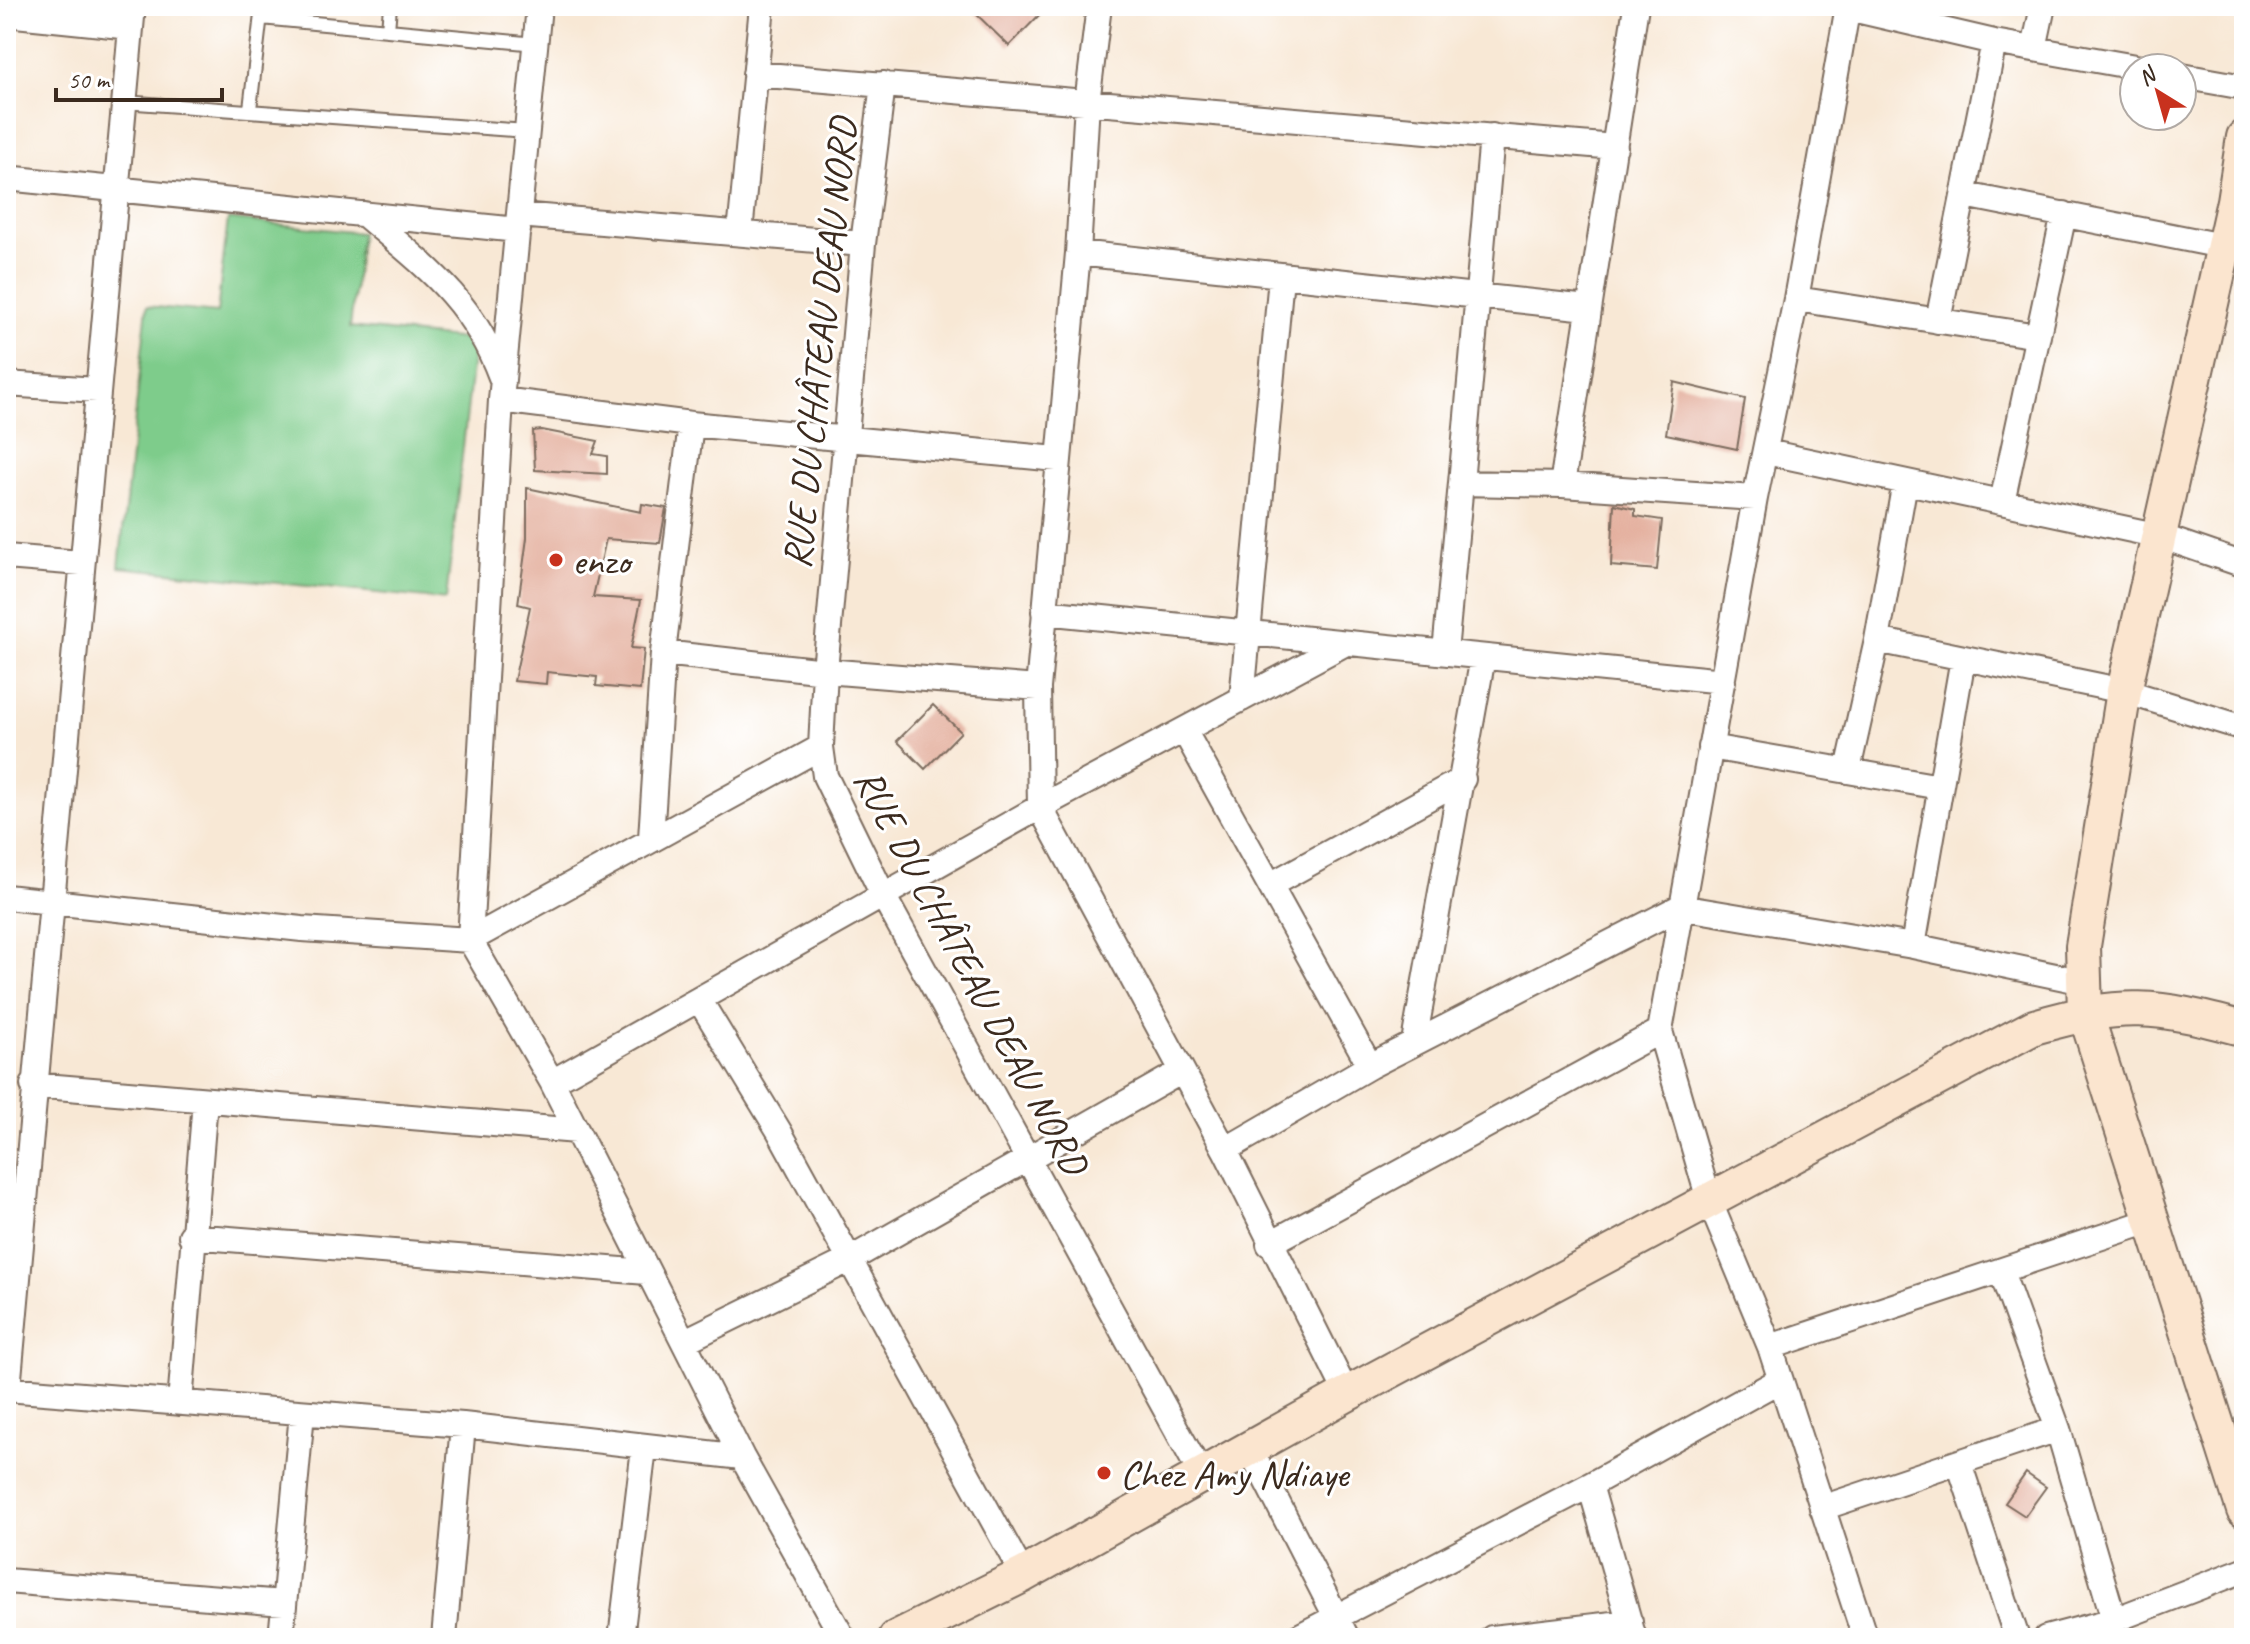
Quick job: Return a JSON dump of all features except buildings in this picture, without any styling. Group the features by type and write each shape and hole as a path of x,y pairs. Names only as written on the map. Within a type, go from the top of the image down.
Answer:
{"main road":[{"path":"2244,137 2239,205 2222,246 2124,691 2083,946 2084,997 2244,1510"},
{"path":"896,1638 1023,1575 1249,1447 2034,1027 2084,997 2132,1007 2176,1010 2244,1029"}],"street":[{"path":"539,6 502,391 470,940 552,1082 742,1457 843,1638"},
{"path":"740,233 762,6"},
{"path":"1099,6 1087,103 1078,253 1038,688 1040,807 1225,1150 1269,1244 1347,1394"},
{"path":"1562,485 1636,6"},
{"path":"2034,49 2043,6"},
{"path":"1865,1638 1770,1347 1709,1200 1660,1031 1755,498 1796,299 1848,7 1994,42 2118,64"},
{"path":"6,14 132,17 33,1085 13,1231 7,1389 463,1425 742,1457"},
{"path":"1938,321 1994,42"},
{"path":"755,74 1615,147"},
{"path":"2198,79 2244,87"},
{"name":"RUE DU CHÂTEAU DEAU NORD","path":"883,84 863,244 825,671 821,747 825,776 837,808 884,897 1201,1474"},
{"path":"1445,652 1492,136"},
{"path":"6,178 364,214 740,233 863,244"},
{"path":"1965,195 2222,246"},
{"path":"364,214 432,272 473,316 502,391"},
{"path":"2002,502 2064,214"},
{"path":"1078,253 1588,308"},
{"path":"1242,699 1281,277"},
{"path":"1796,299 2038,336"},
{"path":"6,384 97,390"},
{"path":"502,391 691,424 846,436 1057,459"},
{"path":"651,838 663,653 691,424"},
{"path":"1766,452 2160,536 2244,565"},
{"path":"1848,770 1877,640 1905,482"},
{"path":"1461,483 1562,485 1755,498"},
{"path":"6,557 81,563"},
{"path":"1044,612 1723,681"},
{"path":"1877,640 2124,691 2244,728"},
{"path":"552,1082 1040,807 1346,643"},
{"path":"663,653 825,671 1038,688"},
{"path":"1414,1042 1483,657"},
{"path":"1913,946 1963,658"},
{"path":"1185,732 1272,884 1370,1066"},
{"path":"6,897 302,929 470,940 821,747"},
{"path":"1710,747 1940,787"},
{"path":"1272,884 1463,779"},
{"path":"1225,1150 1414,1042 1680,907 1913,946 2084,997"},
{"path":"700,1001 779,1131 1023,1575"},
{"path":"1269,1244 1660,1031"},
{"path":"685,1341 851,1259 1182,1071"},
{"path":"33,1085 577,1131"},
{"path":"180,1403 191,1236 205,1101"},
{"path":"1770,1347 2153,1220"},
{"path":"191,1236 647,1272"},
{"path":"2001,1271 2058,1429 2114,1620"},
{"path":"1296,1638 1342,1627 1780,1380"},
{"path":"281,1638 302,1413"},
{"path":"444,1638 463,1425"},
{"path":"1822,1508 2058,1429"},
{"path":"1249,1447 1342,1627"},
{"path":"621,1638 644,1448"},
{"path":"1959,1463 2017,1638"},
{"path":"1492,1638 1632,1630 1590,1485"},
{"path":"2046,1638 2114,1620 2244,1570"},
{"path":"6,1581 284,1603"}],"lane":[{"path":"388,30 390,6"},
{"path":"250,109 262,12 388,30 536,44"},
{"path":"123,102 527,131"}],"green space":[{"path":"228,219 361,233 350,327 475,340 446,600 119,567 147,306 217,313"}],"place":[{"name":"enzo","path":"556,560"},
{"name":"Chez Amy Ndiaye","path":"1104,1473"}]}
